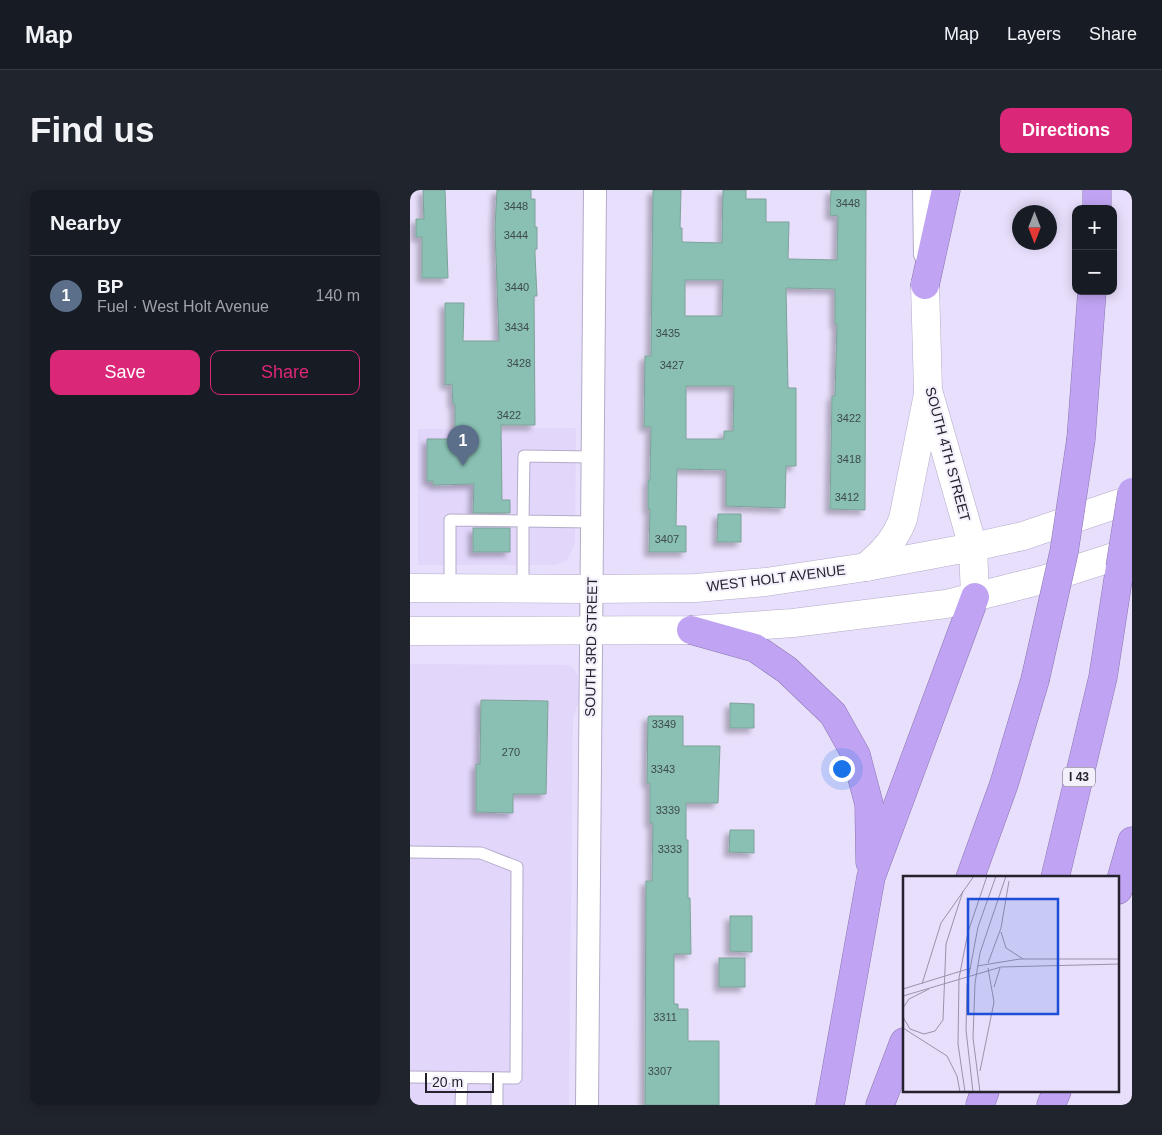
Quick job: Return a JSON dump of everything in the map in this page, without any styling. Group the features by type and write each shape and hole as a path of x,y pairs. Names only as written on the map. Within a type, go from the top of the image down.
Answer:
{"highway":[{"path":"925,285 946,190"},
{"path":"1097,190 1097,205"},
{"path":"971,876 1004,784 1035,680 1064,552 1081,440 1092,295"},
{"name":"I 43","path":"1055,876 1103,676 1132,492"},
{"path":"830,1105 871,878 975,597"},
{"path":"692,630 755,648 787,670 832,714 856,754 869,804 871,878"},
{"path":"1120,883 1132,841"},
{"path":"880,1105 903,1045"},
{"path":"980,1105 985,1092"},
{"path":"1051,1105 1057,1092"}],"street":[{"name":"SOUTH 3RD STREET","path":"587,1105 594,190"},
{"name":"SOUTH 4TH STREET","path":"924,190 928,390 973,547 975,597"},
{"path":"866,567 887,548 903,519 928,390"},
{"name":"WEST HOLT AVENUE","path":"410,588 696,588 766,582 866,567 1023,536 1132,499"},
{"path":"410,631 591,632 692,630 793,623 926,607 975,597 1042,580 1132,551"}],"lane":[{"path":"523,589 524,456 592,457"},
{"path":"450,589 450,520 592,522"},
{"path":"410,852 481,852 517,867 516,1078 410,1077"},
{"path":"461,1105 462,1078"},
{"path":"497,1078 497,1105"}],"shaded area":[{"path":"576,428 575,544 567,560 556,565 418,565 418,429"},
{"path":"410,664 567,665 573,668 578,675 579,701 573,718 569,1105 410,1105"}],"building":[{"path":"423,190 445,190 448,278 422,278 422,237 416,237 416,219 424,219"},
{"path":"497,190 531,190 531,199 535,199 537,296 534,296 535,425 501,425 502,500 510,500 510,513 473,513 474,484 433,485 433,481 427,481 427,439 455,439 455,404 453,404 452,384 445,385 445,303 464,303 463,341 499,341 495,228"},
{"path":"653,190 681,190 680,228 682,228 682,242 722,243 723,190 746,190 746,199 766,199 766,222 789,222 788,259 837,260 838,216 830,215 831,190 866,190 865,510 830,509 832,396 835,396 837,324 835,324 835,289 786,288 788,388 796,388 796,466 786,466 785,508 726,506 726,470 677,469 676,526 686,526 686,552 649,552 650,509 648,509 648,480 650,480 651,427 644,427 645,356 651,356","holes":["685,280 723,280 722,316 685,316","686,386 734,386 733,431 724,431 724,439 686,439"]},
{"path":"718,514 741,514 741,542 717,542"},
{"path":"473,528 510,528 510,552 473,552"},
{"path":"481,700 548,701 546,794 513,794 513,813 476,812 476,764 480,764"},
{"path":"730,703 754,704 754,728 730,728"},
{"path":"649,716 683,716 683,746 720,746 718,803 686,803 691,954 674,954 674,1004 678,1004 678,1009 688,1009 688,1041 719,1041 719,1105 645,1105 646,881 652,881 653,823 650,823 650,783 647,783"},
{"path":"730,830 754,830 754,853 729,852"},
{"path":"730,916 752,916 752,952 730,951"},
{"path":"719,958 745,958 745,987 719,987"}],"place":[{"name":"BP","path":"463,466"}]}
